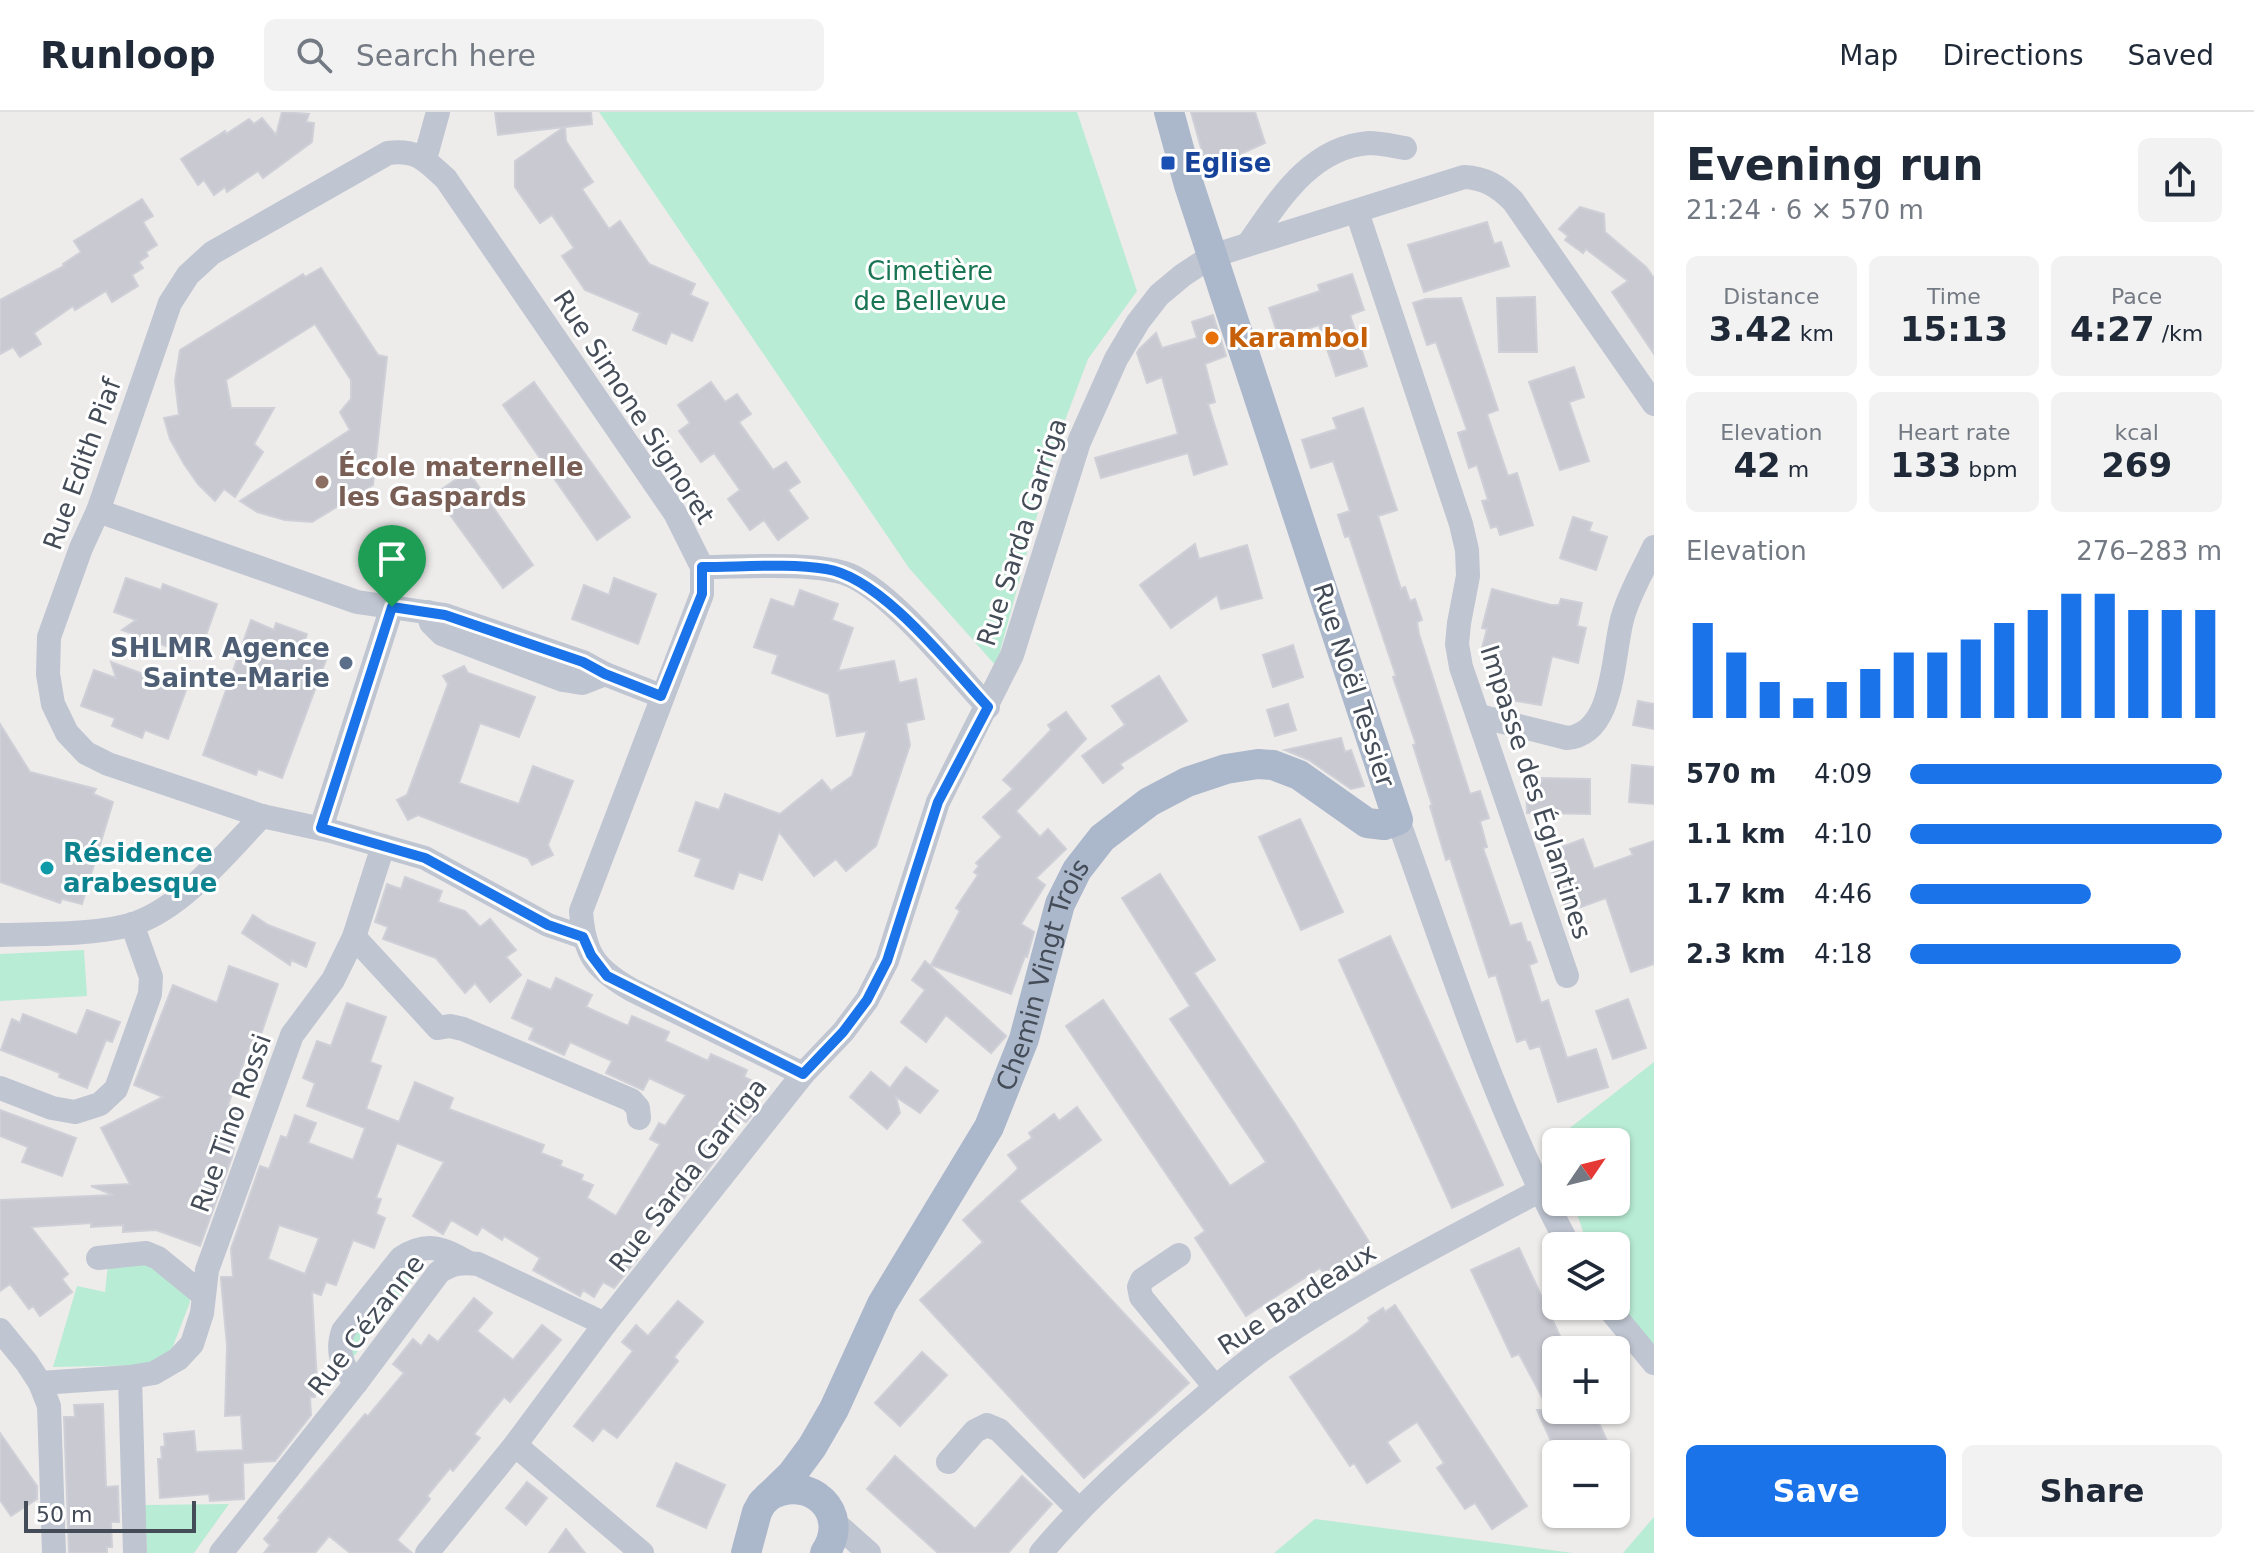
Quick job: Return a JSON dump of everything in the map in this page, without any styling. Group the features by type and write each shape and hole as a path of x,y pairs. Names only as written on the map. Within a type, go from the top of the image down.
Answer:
{"main road":[{"name":"Rue Noël Tessier","path":"1169,112 1212,256 1398,820"},
{"name":"Chemin Vingt Trois","path":"754,1546 757,1512 792,1474 834,1409 882,1304 989,1127 1024,1039 1060,904 1077,870 1102,838 1149,802 1187,782 1226,769 1258,764 1273,765 1299,775 1367,823 1384,825 1398,820"},
{"name":"Chemin Vingt Trois","path":"825,1553 832,1540 820,1481 834,1409"},
{"path":"769,1496 788,1488 808,1491 828,1511"}],"street":[{"path":"425,159 438,112"},
{"path":"1249,243 1294,182 1329,154 1372,143 1405,148"},
{"name":"Rue Edith Piaf","path":"425,159 407,151 388,153 212,253 188,275 170,303 98,511 81,548 49,637 48,674 53,704 67,733 86,753 108,764 262,816 321,828 425,858 548,925 583,937"},
{"name":"Rue Simone Signoret","path":"425,159 446,179 611,416 675,513 702,567 702,594 581,911 583,937"},
{"name":"Rue Sarda Garriga","path":"427,1553 515,1445 605,1324 803,1074 843,1032 867,1000 887,961 938,802 1012,655 1079,442 1116,359 1159,295 1212,256 1464,177 1479,178 1499,187 1513,201 1654,404"},
{"name":"Impasse des Églantines","path":"1357,212 1467,550 1468,576 1457,644 1461,667 1567,976"},
{"path":"98,511 357,602 445,615 583,662 661,696"},
{"path":"1479,716 1567,738 1579,737 1590,729 1605,704 1623,615 1654,547"},
{"path":"702,567 825,568 847,574 869,586 892,605 988,707"},
{"path":"321,828 392,607"},
{"path":"0,935 57,933 132,924 176,900 262,816"},
{"name":"Rue Noël Tessier","path":"1398,820 1485,1061 1539,1191 1561,1232"},
{"name":"Rue Tino Rossi","path":"40,1383 154,1373 178,1359 192,1344 202,1313 207,1270 292,1035 333,980 354,937 383,846"},
{"path":"0,1088 52,1108 75,1112 100,1104 116,1089 150,994 151,977 132,924"},
{"path":"354,937 438,1028 450,1026 463,1029 631,1100 638,1108 639,1118"},
{"path":"583,937 591,955 607,976 803,1074"},
{"name":"Rue Bardeaux","path":"1041,1553 1115,1474 1215,1387 1274,1342 1420,1253 1539,1191"},
{"path":"356,1383 341,1359 338,1345 343,1331 401,1258 413,1250 429,1247 445,1250 467,1262"},
{"path":"98,1258 146,1253 158,1258 202,1294"},
{"path":"1179,1255 1142,1280 1139,1287 1141,1297 1215,1387"},
{"name":"Rue Cézanne","path":"221,1553 356,1383 439,1272 447,1266 467,1262 478,1264 605,1324"},
{"path":"1619,1320 1654,1363"},
{"path":"0,1330 40,1383 51,1418 54,1553"},
{"path":"130,1377 135,1553"},
{"path":"948,1462 975,1431 987,1425 999,1430 1079,1510"},
{"path":"515,1445 642,1553"},
{"path":"828,1511 869,1553"}],"green space":[{"name":"Cimetière de Bellevue","path":"599,112 1077,112 1137,291 1088,359 1057,442 996,666 909,568"},
{"path":"84,950 87,996 0,1001 0,954"},
{"path":"1654,1062 1654,1354 1627,1320 1630,1320 1630,1232 1583,1232 1578,1216 1630,1216 1630,1128 1570,1128"},
{"path":"407,1259 421,1271 350,1361 346,1334"},
{"path":"147,1264 189,1295 190,1302 170,1354 154,1365 53,1367 77,1286 105,1292 108,1265"},
{"path":"229,1504 194,1553 147,1553 145,1505"},
{"path":"1654,1517 1654,1553 1623,1553"},
{"path":"1315,1519 1573,1553 1274,1553"}],"building":[{"path":"282,112 309,114 306,122 314,123 312,142 263,178 258,171 227,192 225,187 214,195 204,180 198,185 181,159 249,119 254,124 262,118 276,135"},
{"path":"495,112 591,112 592,124 565,127 566,141 593,182 582,189 609,229 620,221 649,264 695,284 690,295 708,303 692,341 671,332 666,344 633,330 640,313 585,290 562,256 574,248 552,215 540,223 515,187 515,161 564,127 498,135"},
{"path":"1191,112 1255,112 1265,143 1207,169"},
{"path":"142,199 153,216 143,222 157,245 146,252 148,256 139,262 143,268 132,275 138,286 112,302 106,291 75,310 73,306 34,333 41,344 20,357 13,347 0,354 0,300 64,266 81,252 74,241"},
{"path":"1580,207 1604,214 1605,232 1646,267 1654,278 1654,354 1612,292 1628,281 1586,249 1583,253 1565,240 1568,236 1559,229"},
{"path":"1487,222 1494,244 1501,242 1509,266 1424,292 1408,245"},
{"path":"321,268 378,355 387,357 373,485 312,522 285,520 257,512 240,501 350,430 340,412 351,399 351,380 315,324 226,380 231,408 274,408 254,444 263,452 235,497 224,489 215,501 184,464 170,439 164,418 179,415 175,381 180,350 303,274 305,277"},
{"path":"1352,274 1364,310 1350,315 1367,366 1336,376 1319,325 1279,338 1269,308 1320,291 1318,285"},
{"path":"1535,297 1537,352 1499,352 1497,298"},
{"path":"1461,298 1498,410 1487,414 1508,476 1517,473 1533,525 1500,535 1497,526 1491,528 1482,501 1488,500 1477,465 1469,468 1458,433 1467,430 1436,342 1427,345 1413,303 1426,299"},
{"path":"1213,315 1226,356 1205,364 1215,402 1208,404 1227,464 1194,475 1188,453 1101,478 1095,458 1178,434 1162,377 1147,383 1137,353 1139,349 1156,333 1162,348 1197,338 1192,322"},
{"path":"1574,367 1584,397 1569,402 1589,461 1560,470 1529,382"},
{"path":"534,382 630,517 597,540 503,405"},
{"path":"711,382 725,402 737,394 751,414 739,422 773,470 786,462 800,482 788,490 808,518 778,540 764,520 750,530 728,499 740,490 714,453 701,462 679,431 690,423 678,405"},
{"path":"1363,408 1397,510 1378,516 1401,589 1405,587 1410,601 1415,599 1422,620 1417,622 1419,634 1470,794 1480,791 1489,818 1480,821 1487,847 1483,848 1510,926 1521,923 1527,942 1530,942 1537,962 1529,965 1541,1003 1548,1000 1567,1058 1596,1049 1608,1087 1558,1102 1540,1046 1530,1049 1526,1039 1517,1042 1496,975 1489,977 1450,858 1446,860 1413,745 1416,744 1393,677 1396,676 1349,536 1345,537 1338,515 1350,511 1333,461 1311,468 1302,440 1337,429 1333,418"},
{"path":"468,471 533,565 503,588 435,494"},
{"path":"1573,517 1592,523 1589,531 1607,537 1596,570 1560,558"},
{"path":"1195,544 1199,559 1247,545 1262,598 1221,609 1217,595 1171,628 1140,585"},
{"path":"126,578 161,590 163,584 217,604 198,658 122,630 136,620 114,612"},
{"path":"614,578 656,594 638,644 572,619 584,585 609,595"},
{"path":"1492,589 1551,605 1559,605 1561,599 1582,603 1577,626 1586,628 1578,663 1552,656 1541,705 1510,700 1494,682 1498,667 1491,666 1494,655 1481,652 1487,629 1482,628"},
{"path":"800,590 838,604 832,620 853,628 838,671 894,661 899,683 916,679 924,719 906,723 910,745 876,846 846,871 836,859 814,876 779,832 762,880 739,872 733,889 695,876 701,859 679,851 696,802 719,810 725,794 780,814 822,780 831,791 852,776 867,731 837,736 829,694 772,673 778,655 754,647 771,599 794,607"},
{"path":"251,620 274,630 276,623 307,634 305,640 330,649 282,778 258,769 256,775 203,755"},
{"path":"1293,645 1303,677 1273,687 1263,655"},
{"path":"111,662 186,690 168,739 145,730 142,738 112,726 115,718 81,706 94,670 116,678"},
{"path":"464,666 468,673 535,697 519,737 480,723 459,783 519,804 533,766 573,781 548,845 553,855 532,865 528,858 418,815 408,820 397,800 407,795 448,684 443,676"},
{"path":"1159,676 1187,721 1120,764 1123,768 1103,783 1082,756 1125,725 1112,706"},
{"path":"1638,701 1654,704 1654,729 1633,725"},
{"path":"1288,704 1296,730 1275,736 1267,710"},
{"path":"1066,712 1086,739 1016,811 1040,837 1048,829 1066,849 1036,878 1045,885 1021,924 1034,932 1011,994 931,965 960,911 956,908 978,875 974,872 979,866 976,863 1002,837 983,817 1013,789 1003,780 1051,730 1048,725"},
{"path":"0,724 30,772 96,789 93,794 113,802 82,904 62,899 60,903 0,882"},
{"path":"1341,738 1345,752 1351,750 1364,786 1351,789 1309,760 1285,750"},
{"path":"1632,765 1654,767 1654,804 1629,802"},
{"path":"1542,778 1590,779 1590,814 1527,813 1526,781 1542,781"},
{"path":"1300,819 1343,912 1301,930 1259,837"},
{"path":"1583,839 1594,869 1633,855 1630,849 1654,841 1654,964 1631,972 1606,898 1567,912 1545,853"},
{"path":"1160,874 1215,960 1194,973 1371,1245 1325,1275 1320,1268 1246,1316 1195,1238 1205,1231 1066,1026 1103,1000 1230,1186 1266,1162 1170,1019 1190,1006 1122,898"},
{"path":"405,877 442,891 438,902 465,911 480,927 490,919 516,950 506,957 521,975 490,1002 475,983 465,993 436,958 383,939 388,927 375,922 387,884 401,889"},
{"path":"253,915 268,925 315,943 306,967 291,960 290,965 242,933"},
{"path":"1390,936 1503,1185 1452,1208 1339,960"},
{"path":"925,961 1006,1036 991,1053 946,1015 926,1042 901,1022 925,990 912,980"},
{"path":"229,966 278,984 256,1049 250,1046 228,1105 244,1111 231,1145 234,1147 232,1157 200,1246 156,1230 123,1232 123,1225 91,1227 91,1223 31,1227 68,1274 62,1279 72,1292 40,1316 33,1306 29,1309 10,1284 0,1291 0,1200 113,1195 91,1186 130,1184 101,1128 163,1097 134,1085 173,985 217,1003"},
{"path":"556,978 592,995 586,1007 628,1026 632,1016 669,1032 665,1041 708,1061 711,1054 747,1070 744,1077 764,1086 751,1116 746,1122 727,1113 712,1150 720,1154 681,1203 673,1198 658,1223 654,1221 633,1257 637,1259 614,1288 603,1282 594,1297 583,1290 580,1296 533,1270 540,1258 504,1236 502,1240 482,1227 477,1235 451,1220 443,1234 413,1216 444,1162 397,1143 376,1198 381,1199 376,1214 385,1218 374,1248 353,1240 336,1285 326,1282 321,1295 312,1292 317,1382 314,1382 315,1397 310,1397 311,1415 275,1461 243,1463 244,1499 210,1501 209,1494 160,1498 158,1459 162,1459 164,1434 194,1431 196,1452 243,1450 241,1415 225,1416 227,1346 221,1277 233,1277 231,1249 260,1166 269,1169 281,1136 287,1138 295,1115 316,1123 308,1143 353,1160 365,1128 307,1106 315,1083 303,1078 317,1041 331,1046 347,1003 386,1017 370,1062 381,1066 366,1109 399,1122 415,1082 453,1098 449,1109 544,1145 541,1153 562,1161 560,1166 583,1175 581,1180 593,1185 587,1198 616,1216 660,1144 650,1139 659,1123 665,1126 686,1095 649,1078 643,1090 606,1073 612,1061 570,1042 564,1055 529,1039 534,1028 512,1018 528,980 551,990","holes":["279,1225 319,1238 305,1274 268,1259"]},
{"path":"1628,999 1646,1048 1613,1059 1596,1011"},
{"path":"87,1010 120,1022 112,1042 106,1040 87,1088 59,1077 60,1073 1,1050 12,1019 20,1023 23,1014 77,1035"},
{"path":"906,1067 938,1091 920,1113 896,1097 900,1113 887,1129 850,1097 871,1072 890,1088"},
{"path":"1077,1107 1101,1140 1019,1201 1189,1383 1084,1478 920,1300 983,1242 963,1220 1016,1171 1018,1168 1008,1155 1032,1138 1029,1133 1054,1114 1059,1121"},
{"path":"0,1110 76,1138 62,1176 22,1162 28,1147 0,1136"},
{"path":"1519,1248 1542,1297 1542,1320 1553,1320 1560,1336 1542,1336 1542,1397 1519,1354 1512,1357 1471,1270"},
{"path":"474,1298 492,1313 477,1331 513,1360 542,1325 561,1340 510,1402 504,1397 474,1434 480,1438 427,1496 430,1499 397,1540 412,1553 350,1553 329,1536 315,1553 264,1553 270,1545 264,1539 280,1520 278,1518 365,1414 368,1416 404,1373 393,1364 413,1339 421,1346 429,1335 438,1342"},
{"path":"678,1301 703,1322 674,1357 678,1361 617,1438 603,1428 593,1441 574,1426 633,1351 622,1342 636,1325 648,1336"},
{"path":"1395,1305 1527,1506 1492,1529 1475,1503 1465,1509 1437,1468 1444,1463 1417,1422 1387,1442 1400,1461 1367,1483 1354,1463 1350,1466 1290,1377 1358,1331 1370,1321 1368,1318 1383,1308 1385,1312"},
{"path":"922,1352 947,1375 900,1426 875,1403"},
{"path":"103,1404 106,1487 118,1486 119,1522 111,1522 112,1547 107,1547 107,1553 69,1553 64,1417 75,1417 74,1405"},
{"path":"1543,1424 1599,1424 1607,1440 1551,1440"},
{"path":"0,1433 37,1486 37,1499 11,1516 0,1500"},
{"path":"895,1456 975,1529 1022,1476 1052,1504 1008,1553 938,1553 867,1489"},
{"path":"676,1463 725,1485 706,1528 657,1506"},
{"path":"527,1482 547,1498 526,1525 506,1508"},
{"path":"566,1529 585,1553 549,1553"}],"place":[{"name":"Eglise","path":"1168,163"},
{"name":"Karambol","path":"1212,338"},
{"name":"École maternelle les Gaspards","path":"322,482"},
{"name":"SHLMR Agence Sainte-Marie","path":"346,663"},
{"name":"Résidence arabesque","path":"47,868"}],"route":[{"path":"702,567 825,568 847,574 869,586 892,605 988,707 938,802 887,961 867,1000 843,1032 803,1074 607,976 591,955 583,937 548,925 425,858 321,828 392,607 445,615 583,662 661,696 702,594 702,567"}]}
